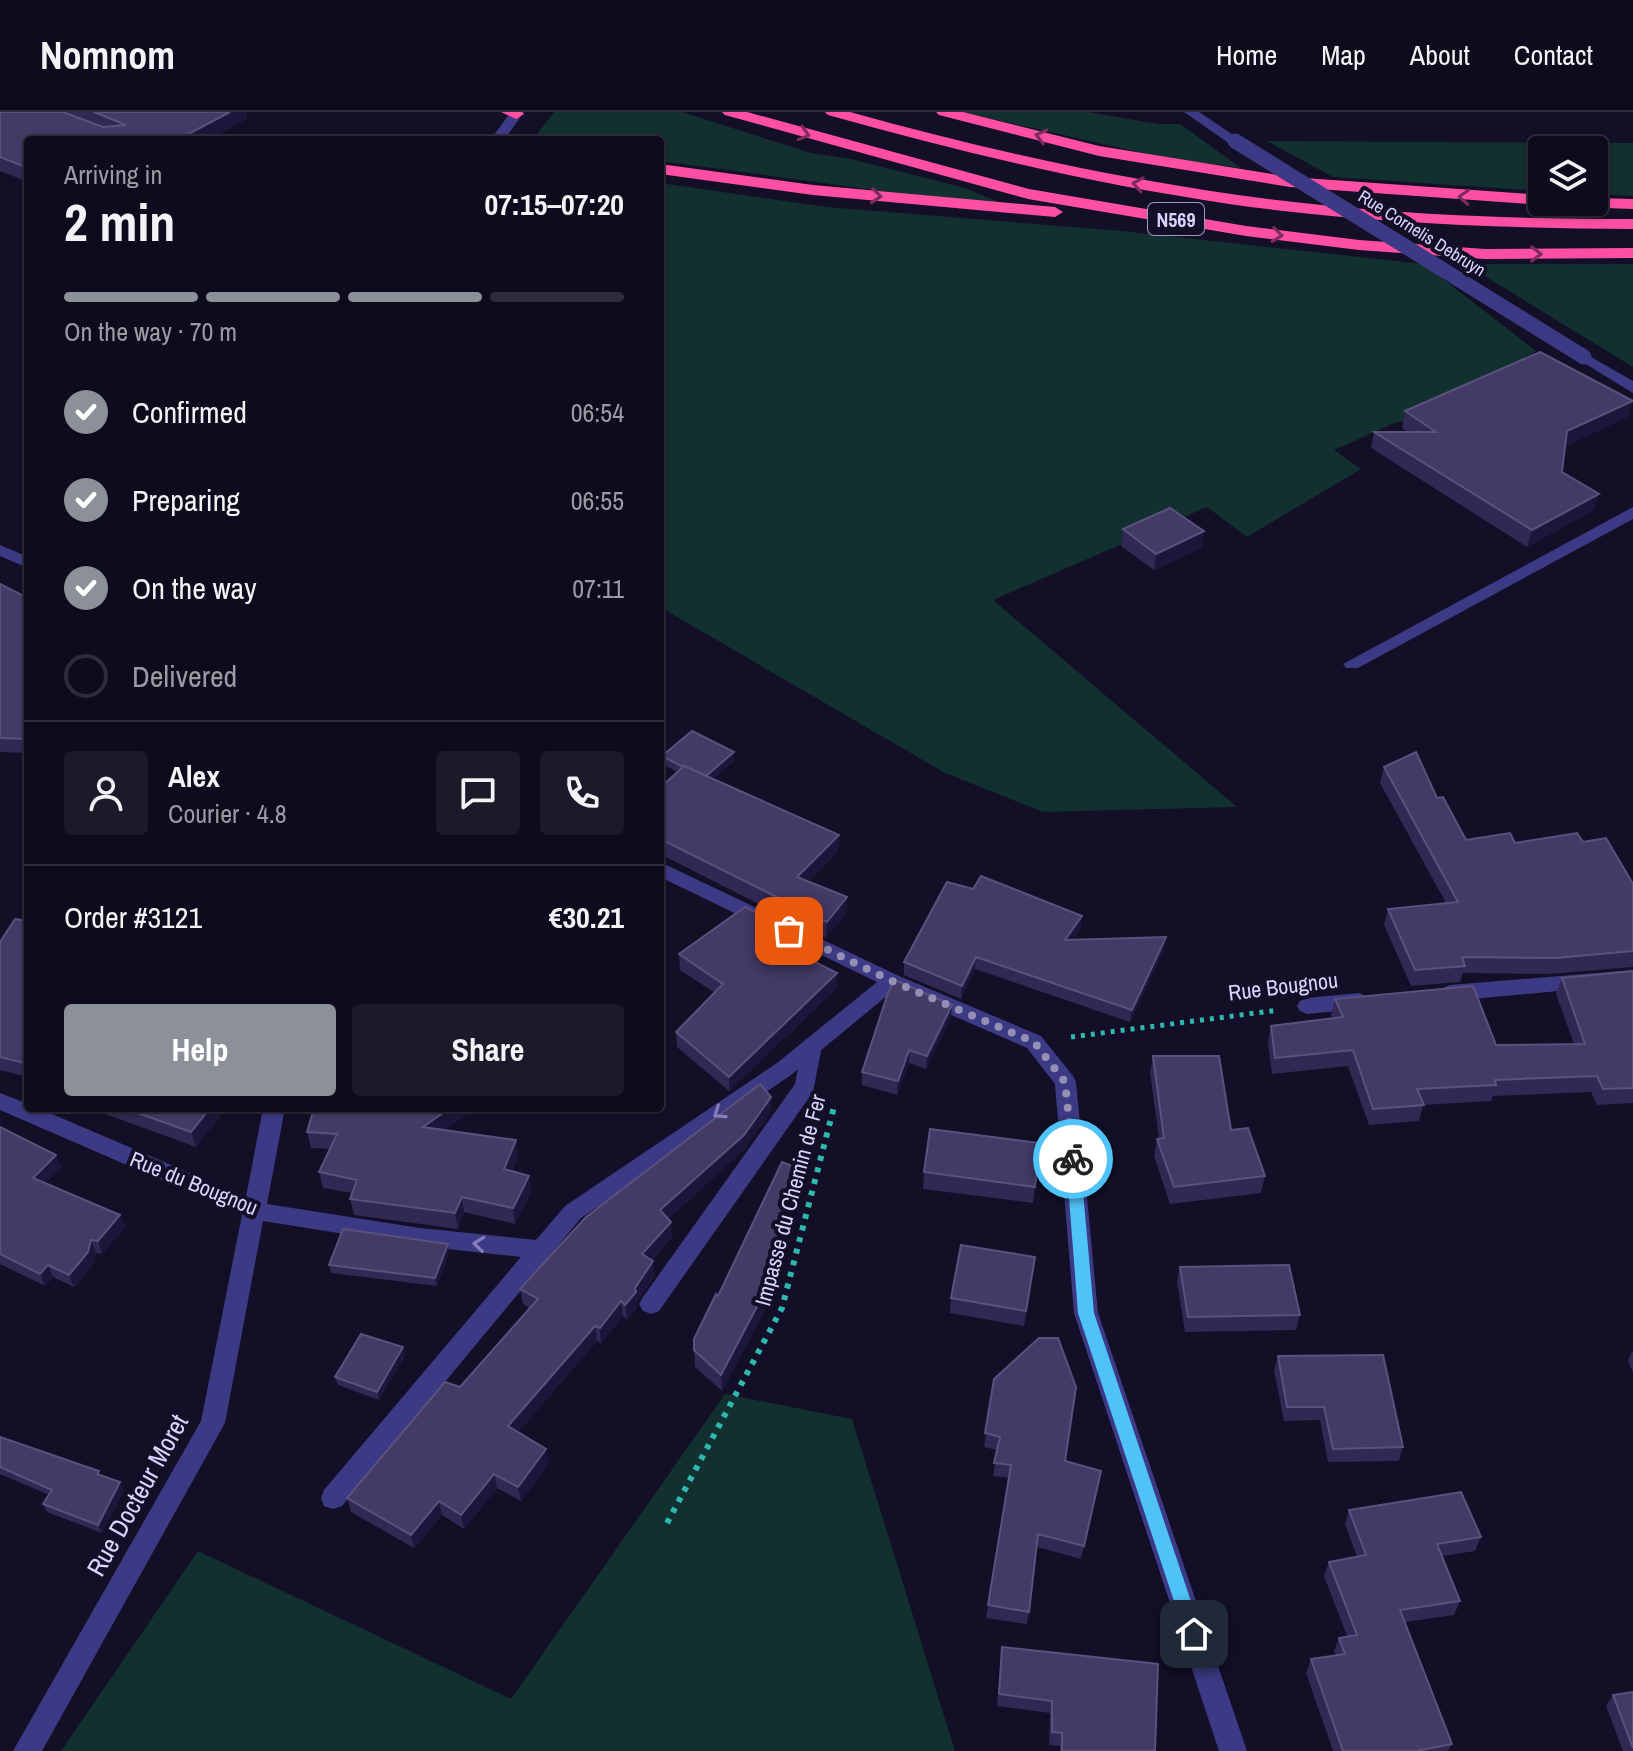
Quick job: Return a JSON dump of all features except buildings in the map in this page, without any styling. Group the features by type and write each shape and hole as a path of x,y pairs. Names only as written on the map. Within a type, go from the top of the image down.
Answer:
{"highway":[{"name":"N569","path":"730,112 1028,194 1231,229 1359,245 1485,254 1633,253"},
{"name":"N569","path":"833,112 1053,169 1253,204 1476,223 1633,224"},
{"path":"944,112 1099,151 1290,182 1528,199"},
{"path":"664,170 813,190 1231,229"},
{"path":"1608,203 1633,204"}],"street":[{"name":"Rue Cornelis Debruyn","path":"1190,112 1633,388"},
{"path":"500,136 514,113"},
{"path":"1352,664 1633,512"},
{"path":"0,550 24,561"},
{"path":"664,871 892,981 1034,1042 1065,1082 1086,1313 1233,1751"},
{"path":"1431,995 1633,977"},
{"path":"333,1498 573,1212 784,1069 892,981"},
{"name":"Rue Bougnou","path":"1307,1006 1385,999"},
{"path":"651,1304 805,1086 812,1046"},
{"name":"Rue du Bougnou","path":"0,1101 24,1111"},
{"name":"Rue du Bougnou","path":"26,1112 256,1211 420,1237 541,1250"},
{"name":"Rue Docteur Moret","path":"27,1751 213,1423 273,1112"}],"path":[{"name":"Rue Bougnou","path":"1034,1042 1307,1006"},
{"name":"Impasse du Chemin de Fer","path":"667,1523 782,1308 837,1097"}],"green space":[{"path":"554,112 682,112 811,153 851,159 965,188 1015,209 664,162 664,136 536,136"},
{"path":"962,112 1088,112 1158,124 1180,124 1241,168 1160,157"},
{"path":"1267,141 1528,142 1528,190 1333,177"},
{"path":"1608,143 1633,143 1633,196 1608,195"},
{"path":"664,184 827,207 1122,231 1424,264 1536,351 1436,412 1392,424 1334,450 1361,469 1247,537 1207,507 993,600 1237,807 1043,812 945,773 664,609"},
{"path":"1465,264 1633,264 1633,367"},
{"path":"725,1394 852,1419 955,1751 61,1751 198,1551 511,1699"}],"way so far":[{"path":"789,931 892,981 1034,1042 1065,1082 1073,1159"}],"route":[{"path":"1073,1159 1086,1313 1194,1634"}]}
